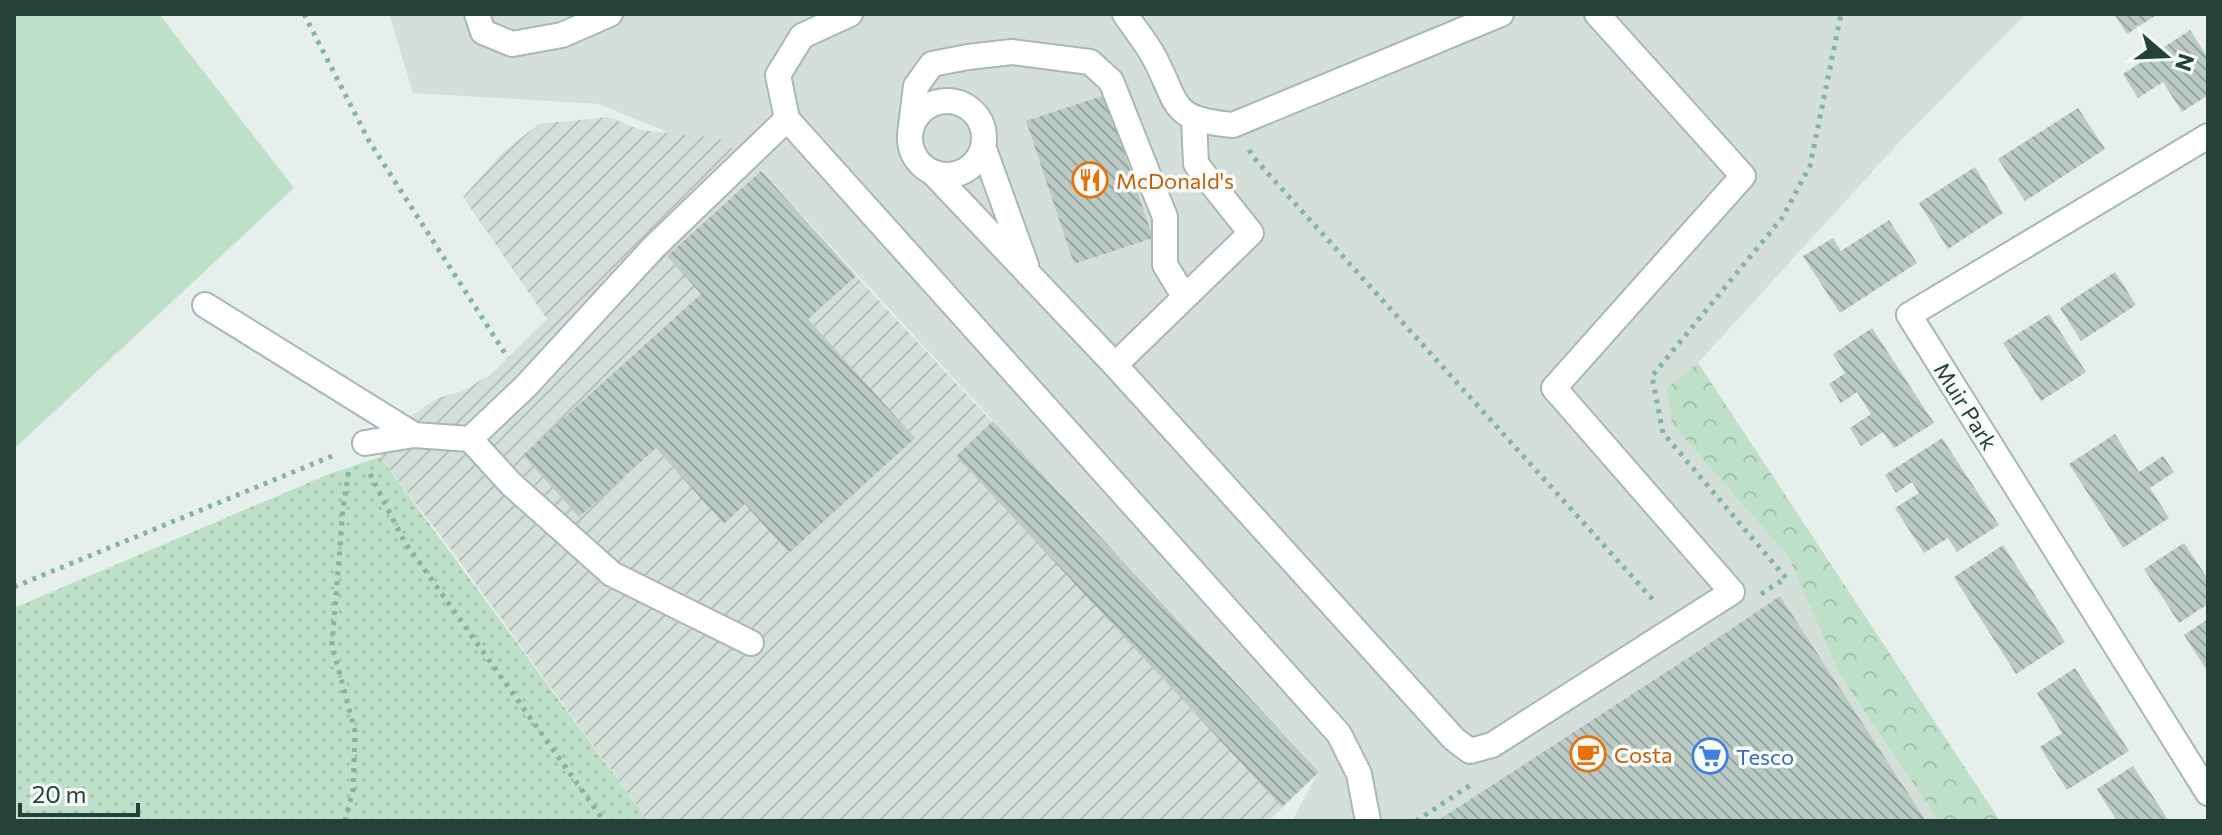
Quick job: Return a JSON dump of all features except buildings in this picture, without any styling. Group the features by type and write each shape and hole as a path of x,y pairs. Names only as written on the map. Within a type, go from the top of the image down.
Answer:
{"street":[{"path":"477,14 483,32 512,44 562,35 610,14"},
{"path":"1125,14 1153,55 1176,105 1194,119 1233,125 1501,14"},
{"path":"1184,296 1165,265 1165,217 1111,81 1090,62 1012,52 932,64 916,86 910,134 915,158 934,174 1115,365 1454,739 1470,751 1492,745 1732,592 1554,388 1743,176 1597,14"},
{"path":"834,17 802,36 778,75 787,119 1339,734 1359,774 1365,820"},
{"path":"910,134 913,122 931,104 955,101 976,113 983,124 984,149 1029,274"},
{"path":"470,439 526,386 653,248 787,119"},
{"path":"1115,365 1251,233 1196,164 1194,119"},
{"name":"Muir Park","path":"2208,136 1909,315 2208,793"},
{"path":"934,174 946,176 969,169 984,149"},
{"path":"205,305 414,435"},
{"path":"358,445 414,435 470,439 511,484 612,574 751,643"}],"path":[{"path":"304,14 369,141 526,386"},
{"path":"1749,602 1786,578 1663,433 1652,376 1782,218 1810,166 1841,14"},
{"path":"1233,125 1254,158 1676,626"},
{"path":"14,587 358,445"},
{"path":"345,821 353,790 355,731 332,645 343,509 358,445"},
{"path":"358,445 404,541 604,821"}],"shaded area":[{"path":"389,14 2026,14 1903,138 1698,363 2000,821 1292,821 1319,771 761,171 599,104 413,93"},
{"path":"609,117 640,130 719,138 761,171 1319,772 1269,821 648,821 380,457 384,430 438,398 463,391 491,374 547,319 463,197 504,151 539,124"}],"green space":[{"path":"14,14 159,14 294,188 14,449"},
{"path":"1698,363 2000,821 1939,821 1842,678 1788,556 1672,424 1667,388"},
{"path":"380,457 648,821 14,821 14,608 329,474"}],"place":[{"name":"McDonald's","path":"1090,180"},
{"name":"Costa","path":"1588,754"},
{"name":"Tesco","path":"1710,756"}]}
